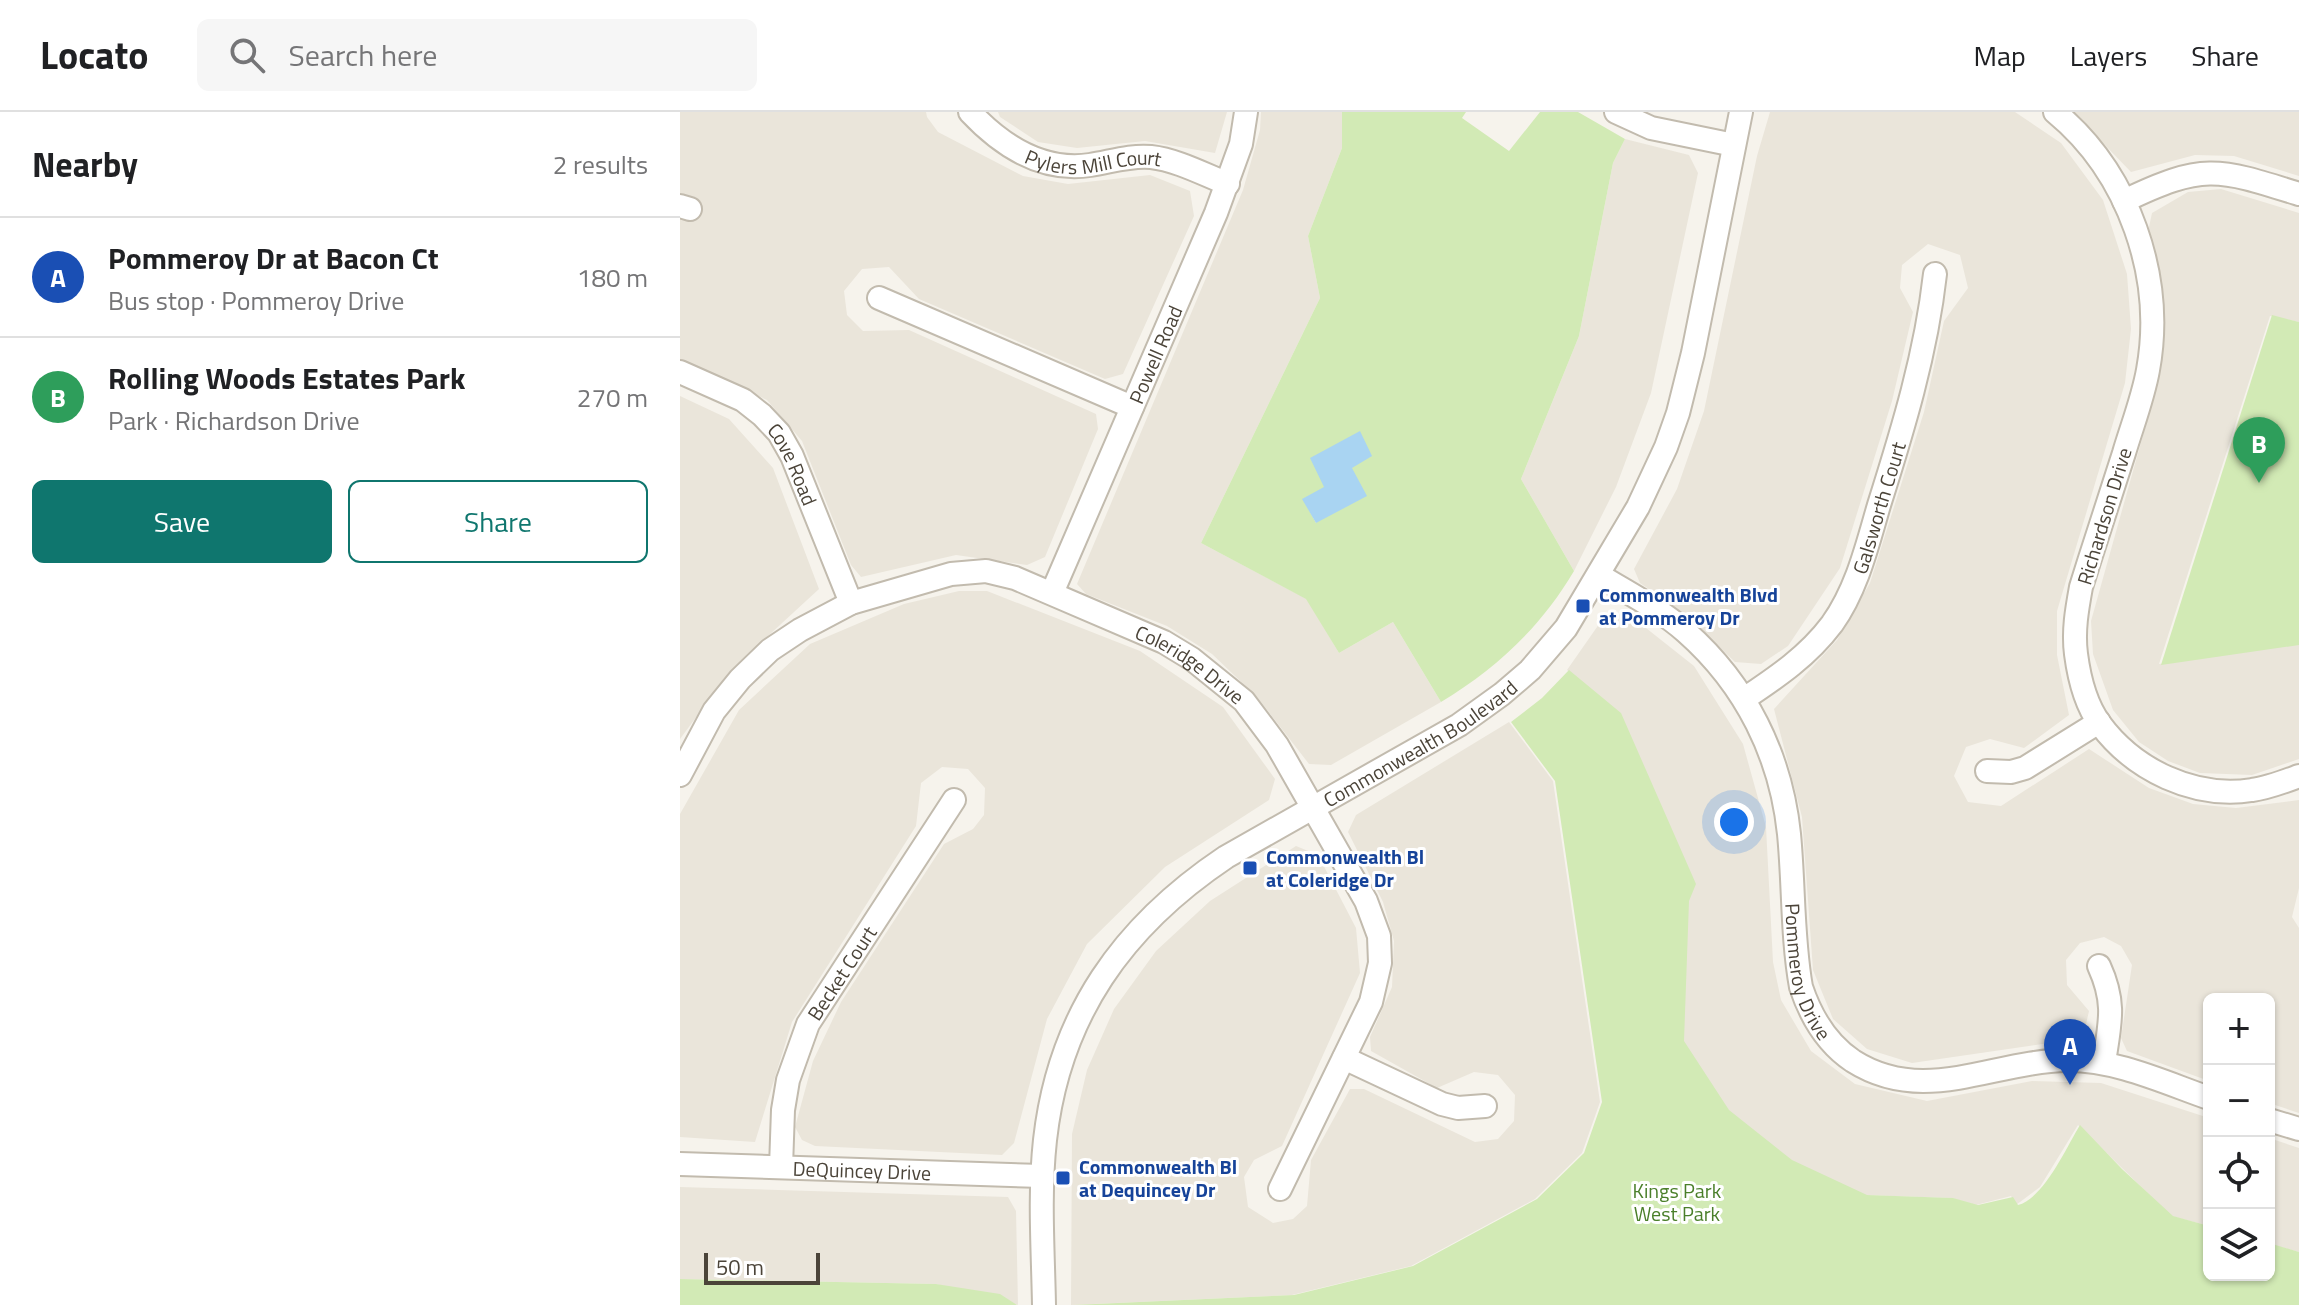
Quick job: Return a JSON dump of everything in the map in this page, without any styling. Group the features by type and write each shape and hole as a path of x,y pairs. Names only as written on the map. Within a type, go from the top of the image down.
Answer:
{"street":[{"name":"Pylers Mill Court","path":"970,112 985,128 1011,147 1040,161 1087,166 1129,157 1150,157 1169,161 1228,184"},
{"name":"Powell Road","path":"1052,593 1228,184 1241,144 1246,112"},
{"path":"1616,112 1651,128 1734,145"},
{"name":"Commonwealth Boulevard","path":"1044,1305 1042,1176 1047,1122 1061,1066 1085,1008 1116,958 1152,915 1192,880 1459,725 1502,694 1548,651 1566,628 1645,494 1678,413 1741,112"},
{"name":"Richardson Drive","path":"2055,112 2092,151 2124,201 2143,252 2148,279 2151,346 2141,397 2081,587 2076,612 2078,665 2088,700 2099,722 2136,759 2173,780 2222,792 2249,791 2299,776"},
{"path":"2124,201 2164,182 2208,172 2244,176 2299,194"},
{"name":"Galsworth Court","path":"1744,699 1787,670 1811,648 1834,621 1851,590 1911,405 1930,316 1935,274"},
{"path":"879,298 1132,407"},
{"name":"Cove Road","path":"680,372 743,400 779,433 792,456 851,603"},
{"name":"Coleridge Drive","path":"680,775 702,730 740,679 770,650 851,603 951,574 970,571 1005,574 1164,642 1219,678 1265,726 1366,901 1379,936 1377,984 1280,1189"},
{"name":"Pommeroy Drive","path":"1599,575 1656,610 1712,657 1744,699 1772,755 1785,804 1801,987 1813,1018 1833,1044 1866,1068 1888,1078 1907,1081 1950,1080 2046,1061 2104,1062 2203,1096"},
{"path":"1987,771 2011,772 2025,768 2099,722"},
{"name":"Becket Court","path":"781,1167 783,1110 788,1080 808,1024 954,800"},
{"path":"2099,966 2109,989 2111,1008 2104,1062"},
{"path":"1344,1058 1442,1104 1458,1108 1485,1106"},
{"path":"2275,1122 2299,1129"},
{"name":"DeQuincey Drive","path":"680,1164 1042,1176"}],"shaded area":[{"path":"680,112 926,112 938,132 1023,176 1068,184 1150,175 1190,191 1194,216 1123,374 1105,379 919,299 889,267 862,269 844,291 847,315 863,331 909,330 1096,414 1098,429 1045,557 1027,565 956,555 861,577 851,565 802,441 767,400 680,360"},
{"path":"998,112 1227,112 1215,153 1145,141 1077,148 1038,142 1000,117"},
{"path":"1261,112 1342,112 1342,148 1308,236 1320,298 1201,543 1307,599 1339,653 1393,622 1441,702 1331,765 1309,764 1257,697 1212,654 1167,626 1086,594 1077,584 1243,190 1260,130"},
{"path":"1770,112 2015,112 2061,143 2103,200 2127,274 2131,329 2125,383 2057,611 2057,655 2069,715 2024,748 1990,739 1966,747 1954,776 1968,802 2001,806 2089,749 2149,788 2193,804 2236,808 2299,800 2299,888 2292,917 2299,928 2299,1113 2275,1105 2275,993 2203,993 2203,1079 2127,1051 2121,1038 2132,965 2121,946 2104,937 2080,943 2066,960 2067,985 2089,1011 2085,1029 2070,1040 1912,1063 1867,1049 1833,1019 1813,970 1802,817 1774,709 1837,640 1870,583 1924,412 1944,321 1968,288 1960,255 1928,244 1902,265 1900,288 1913,312 1892,401 1840,568 1788,646 1761,664 1735,662 1684,613 1640,583 1634,569 1677,489 1704,411 1757,156"},
{"path":"2073,112 2299,112 2299,176 2234,156 2195,155 2131,172"},
{"path":"1625,139 1689,155 1698,173 1651,393 1616,487 1574,571 1521,479 1579,336 1613,163"},
{"path":"2221,189 2299,213 2299,322 2270,316 2159,664 2299,644 2299,759 2252,775 2200,773 2168,761 2139,742 2113,710 2093,654 2091,621 2161,371 2164,307 2148,232 2152,213 2188,192"},
{"path":"680,396 729,419 773,468 819,589 731,670 680,739"},
{"path":"959,591 987,591 1140,651 1223,707 1275,779 1269,800 1165,867 1087,944 1047,1019 1014,1143 1002,1155 815,1146 802,1140 795,1127 813,1061 841,1002 944,844 973,829 984,815 985,788 968,769 942,767 921,783 916,826 792,1022 755,1142 680,1137 680,814 739,710 810,644 904,604"},
{"path":"1627,613 1694,666 1743,744 1766,827 1773,962 1781,1000 1811,1051 1855,1084 1927,1101 2032,1081 2101,1083 2203,1116 2203,1224 2171,1216 2078,1125 2040,1187 2016,1205 2011,1196 1976,1205 1951,1198 1865,1195 1790,1160 1727,1110 1682,1041 1619,712 1567,670 1604,617"},
{"path":"1509,722 1553,781 1600,1102 1582,1153 1535,1199 1411,1266 1292,1295 1071,1305 1072,1134 1087,1070 1114,1009 1156,951 1210,901 1296,846 1318,855 1356,928 1360,973 1282,1146 1254,1160 1244,1177 1248,1207 1273,1223 1293,1219 1307,1206 1311,1160 1350,1089 1364,1089 1475,1142 1498,1139 1514,1121 1515,1095 1498,1075 1474,1072 1437,1088 1371,1051 1370,1037 1392,987 1394,941 1383,902 1348,832 1356,815"},
{"path":"2275,1140 2299,1148 2299,1252 2275,1246"},
{"path":"680,1187 1008,1197 1016,1211 1018,1305 936,1284 680,1279"}],"green space":[{"path":"1342,112 1466,112 1462,118 1509,151 1540,112 1578,112 1625,139 1613,163 1579,336 1521,479 1574,571 1547,610 1516,645 1499,661 1441,702 1393,622 1339,653 1306,599 1201,543 1320,298 1308,236 1342,148","holes":["1360,431 1352,468 1316,523 1303,499 1324,488"]},
{"path":"2272,315 2299,322 2299,645 2161,665"},
{"name":"Kings Park West Park","path":"1569,670 1621,713 1696,884 1689,901 1684,1041 1729,1110 1792,1160 1867,1195 1953,1198 1978,1205 2013,1197 2018,1205 2037,1193 2054,1171 2080,1125 2173,1216 2203,1224 2203,1281 2275,1281 2275,1245 2299,1252 2299,1305 1073,1305 1294,1295 1413,1266 1537,1199 1584,1153 1602,1102 1555,781 1511,722 1542,698"},
{"path":"680,1279 936,1284 1000,1294 1017,1305 680,1305"}],"water":[{"path":"1360,431 1372,456 1352,468 1367,496 1316,523 1302,499 1324,487 1310,458"}],"place":[{"name":"Rolling Woods Estates Park","path":"2259,483"},
{"name":"Commonwealth Blvd at Pommeroy Dr","path":"1583,606"},
{"name":"Commonwealth Bl at Coleridge Dr","path":"1250,868"},
{"name":"Pommeroy Dr at Bacon Ct","path":"2070,1085"},
{"name":"Commonwealth Bl at Dequincey Dr","path":"1063,1178"}]}
